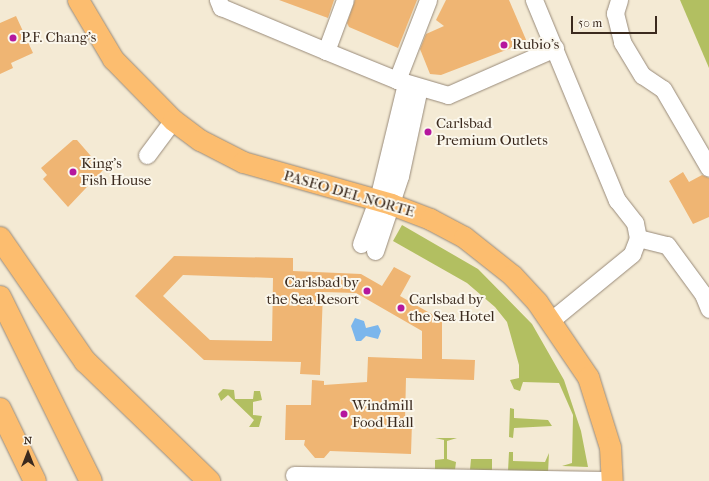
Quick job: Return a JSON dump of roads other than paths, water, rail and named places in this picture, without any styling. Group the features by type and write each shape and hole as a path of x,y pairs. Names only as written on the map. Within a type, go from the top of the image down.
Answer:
{"highway":[{"path":"0,238 85,361 209,481"},
{"path":"0,297 91,481"},
{"path":"0,409 35,481"},
{"path":"0,444 24,481"}],"main road":[{"name":"PASEO DEL NORTE","path":"78,0 113,59 173,120 200,140 243,162 384,202 464,237 512,275 550,321 588,376 600,408 610,447 612,480"}],"street":[{"path":"218,0 221,7 326,51 407,83 448,95 555,48"},
{"path":"326,51 346,0"},
{"path":"368,248 384,202 407,83 428,0"},
{"path":"534,0 617,200 635,223 638,238 632,254 550,321"},
{"path":"619,0 615,13 622,42 642,75 663,89 709,168"},
{"path":"147,155 173,120"},
{"path":"638,238 666,245 703,294 709,309"},
{"path":"294,475 612,480"}],"water":[{"path":"355,318 364,321 366,328 378,325 381,331 378,339 366,336 361,341 356,341 351,326"}],"place":[{"name":"P.F. Chang's","path":"13,38"},
{"name":"Rubio's","path":"504,45"},
{"name":"Carlsbad Premium Outlets","path":"428,132"},
{"name":"King's Fish House","path":"73,172"},
{"name":"Carlsbad by the Sea Resort","path":"367,291"},
{"name":"Carlsbad by the Sea Hotel","path":"401,308"},
{"name":"Windmill Food Hall","path":"344,414"}]}
